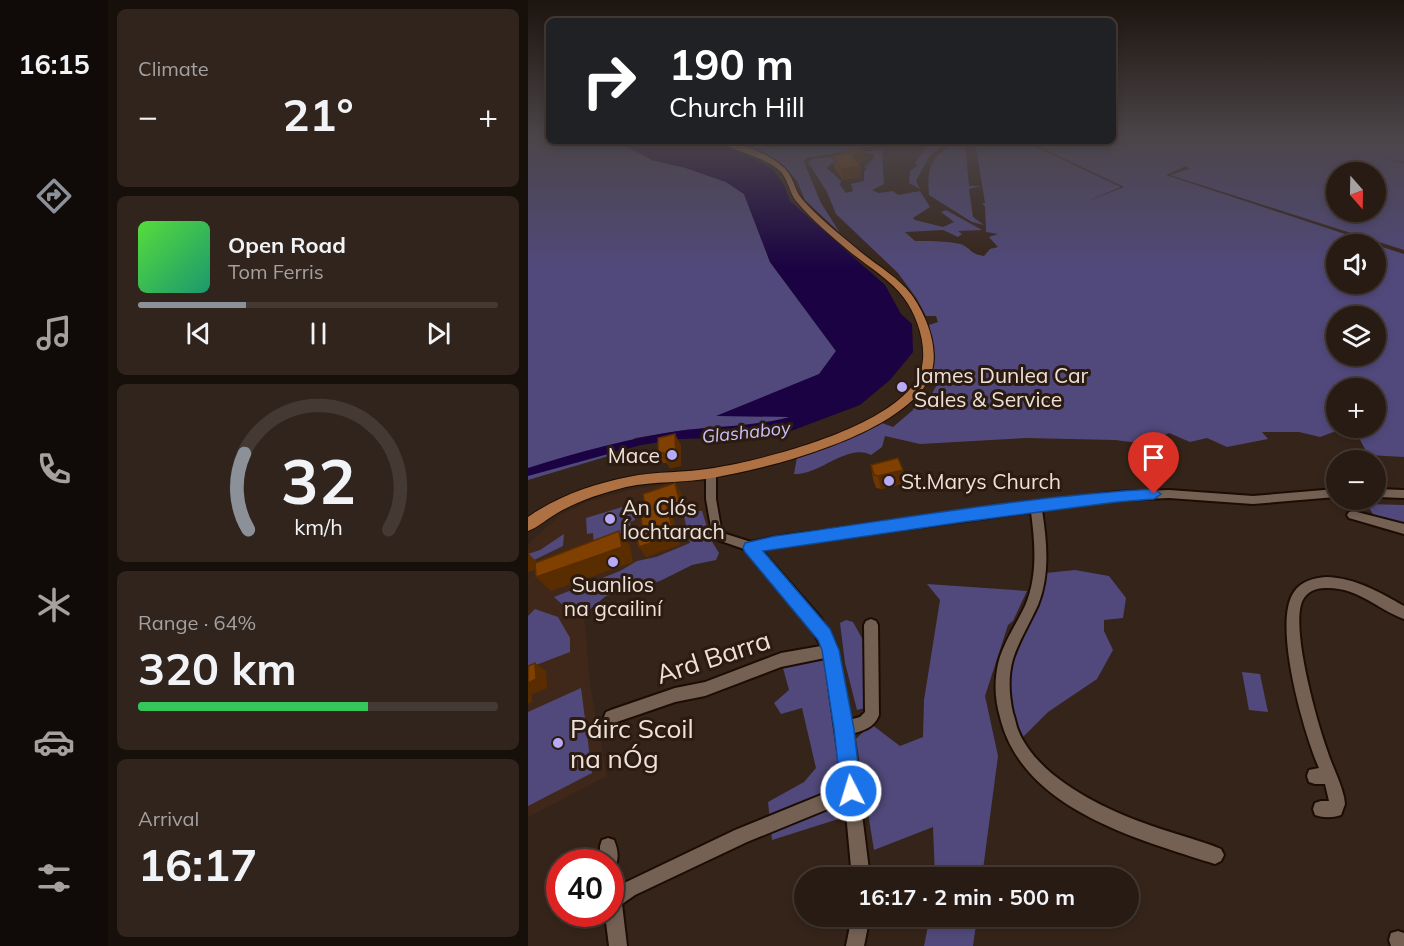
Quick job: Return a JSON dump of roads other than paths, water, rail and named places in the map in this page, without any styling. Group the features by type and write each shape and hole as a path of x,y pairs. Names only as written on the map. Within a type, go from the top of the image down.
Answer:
{"main road":[{"path":"528,525 557,505 597,490 659,476 711,473 810,448 880,419 902,404 921,384 929,359 925,335 917,312 900,287 855,253 797,199 788,181"}],"street":[{"path":"711,473 711,499 716,530 722,537 751,548 815,621 831,650 844,729 860,867"},
{"path":"751,548 775,542 1142,494 1253,500 1326,494"},
{"path":"1386,494 1404,494"},
{"path":"1036,507 1038,585 1007,656 1003,673 1004,716 1020,751 1040,774 1104,816 1154,837 1215,855"},
{"path":"1353,515 1367,514 1404,529"},
{"path":"1321,809 1332,811 1338,806 1338,800 1322,776 1295,646 1293,621 1297,596 1303,589 1317,584 1329,582 1348,585 1404,613 1404,618"},
{"path":"844,729 864,723 872,715 871,625"},
{"name":"Ard Barra","path":"611,717 675,695 705,689 782,660 831,650"},
{"path":"624,892 733,839 851,791"},
{"path":"616,927 618,946"},
{"path":"855,946 859,927"}],"water":[{"name":"Glashaboy","path":"724,181 781,181 790,201 885,285 901,314 912,324 913,352 890,380 860,405 791,431 748,437 679,439 641,445 528,476 528,468 625,441 685,430 751,424 790,417 716,416 819,374 836,351 770,262 744,194"}],"place":[{"name":"James Dunlea Car Sales & Service","path":"902,387"},
{"name":"Mace","path":"672,455"},
{"name":"St.Marys Church","path":"889,481"},
{"name":"An Clós Íochtarach","path":"610,519"},
{"name":"Suanlios na gcailiní","path":"613,562"},
{"name":"Páirc Scoil na nÓg","path":"558,743"}]}
